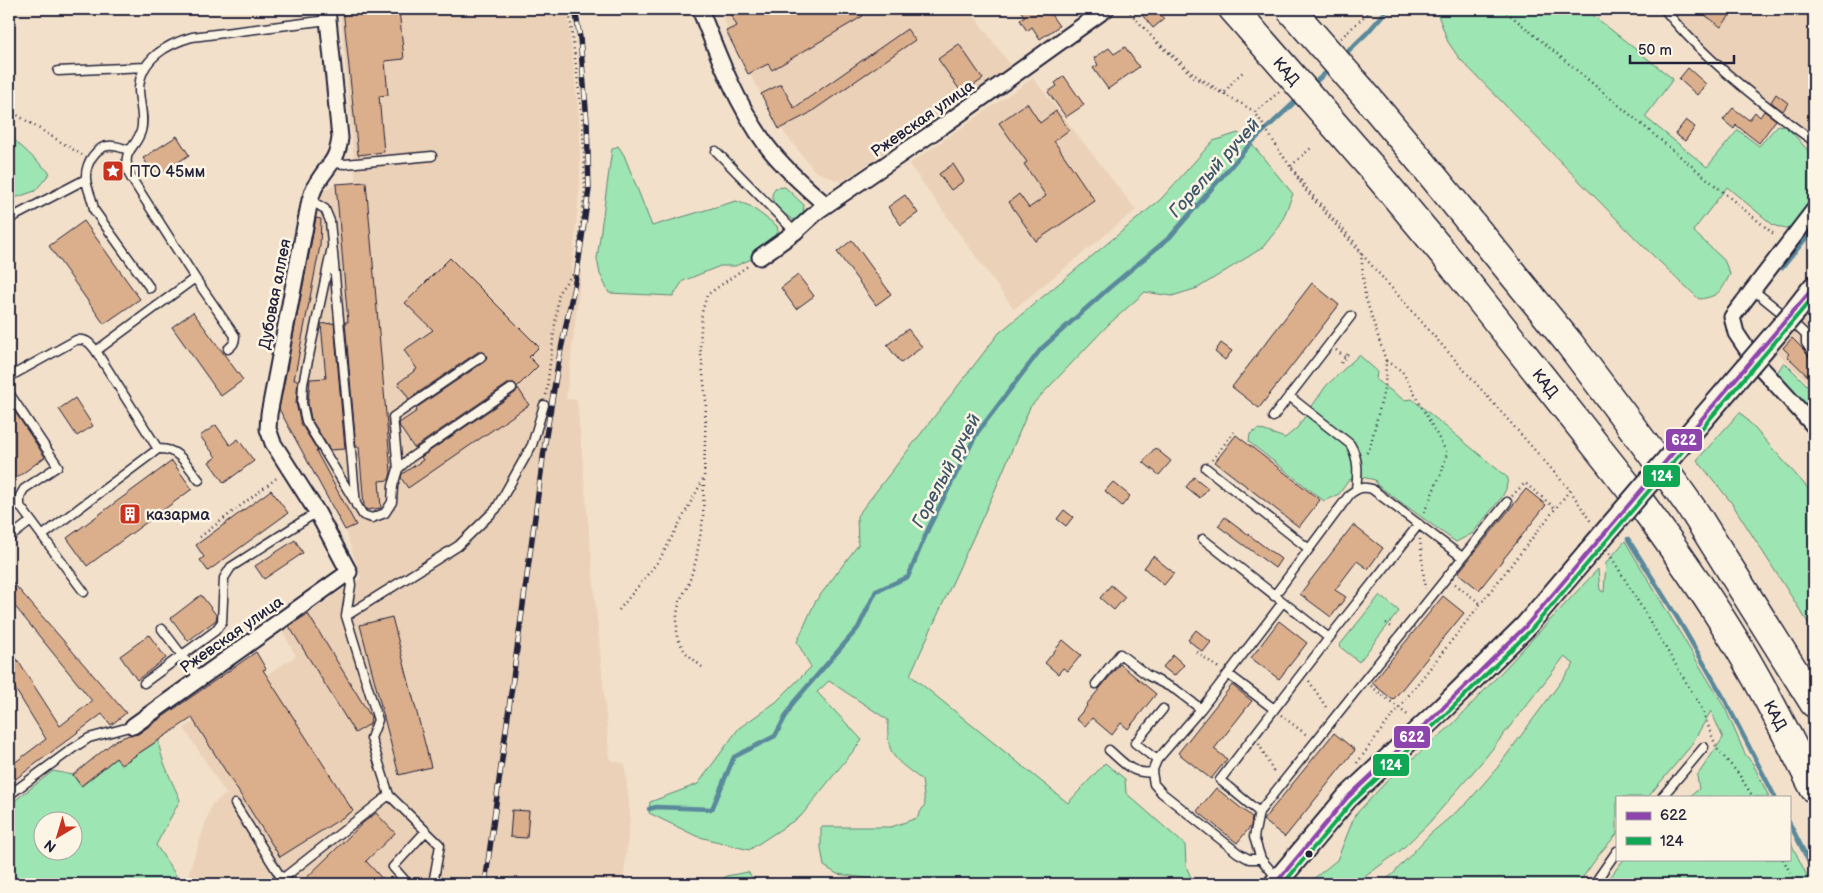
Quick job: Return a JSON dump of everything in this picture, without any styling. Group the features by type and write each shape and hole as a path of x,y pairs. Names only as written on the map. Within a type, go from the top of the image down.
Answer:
{"highway":[{"path":"1290,9 1423,164 1569,343 1695,513 1814,703"},
{"name":"КАД","path":"1241,18 1372,168 1450,262 1638,499 1725,624 1779,718 1814,788"}],"street":[{"path":"700,9 740,104 767,146 791,174 826,205"},
{"name":"Ржевская улица","path":"760,257 795,232 826,205 944,125 1106,9"},
{"path":"1224,9 1241,18"},
{"name":"Дубовая аллея","path":"327,14 340,138 338,151 333,163 316,184 310,200 269,414 268,428 273,443 317,512 348,572"},
{"path":"1814,210 1732,317 1736,333 1754,360 1814,426"},
{"path":"1277,882 1347,798 1442,709 1524,627 1814,287"},
{"name":"Ржевская улица","path":"133,726 348,572"}],"lane":[{"path":"1664,9 1723,70 1761,102 1814,142"},
{"path":"228,349 233,346 234,336 130,176 126,166 129,150 142,129 140,76 153,57 176,41 327,14"},
{"path":"58,70 145,68"},
{"path":"129,150 112,145 104,148 90,160 86,179 94,200 94,210 150,288"},
{"path":"716,151 795,232"},
{"path":"333,163 345,164 432,156"},
{"path":"9,218 86,179"},
{"path":"310,200 325,209 330,221 357,507"},
{"path":"332,246 302,384 302,403 306,422 363,516 372,518 384,513 392,502 393,486 398,469 393,418 481,357"},
{"path":"96,351 195,278"},
{"path":"1752,289 1792,314 1810,334 1806,344 1814,355"},
{"path":"1754,360 1792,314"},
{"path":"1273,417 1351,316"},
{"path":"9,377 76,340 85,340 96,351 158,449"},
{"path":"398,469 410,458 512,388"},
{"path":"9,393 58,466 24,488 20,496 20,506 84,592"},
{"path":"1289,396 1350,444 1356,454 1358,465 1356,489"},
{"path":"346,616 458,546 496,509 532,445 544,404"},
{"path":"42,536 158,449 169,448 178,454 199,480"},
{"path":"1206,468 1309,548"},
{"path":"1274,596 1350,494 1356,489 1366,487 1372,489 1462,557"},
{"path":"1277,882 1261,859 1254,837 1259,812 1507,502"},
{"path":"144,683 215,631 222,622 224,578 231,567 317,512"},
{"path":"9,538 31,521"},
{"path":"1259,812 1220,780 1419,524"},
{"path":"1204,538 1274,596 1329,638"},
{"path":"348,572 351,585 346,616 378,720 371,738 389,795 440,845 433,884"},
{"path":"1261,859 1249,859 1238,854 1162,793 1154,784 1152,772 1157,760 1201,709 1283,602"},
{"path":"162,629 199,678"},
{"path":"1096,684 1120,654 1147,675 1176,690 1201,709"},
{"path":"1228,674 1274,709"},
{"path":"1157,760 1136,743 1163,708"},
{"path":"9,795 89,738 133,726"},
{"path":"1663,796 1704,747"},
{"path":"1110,750 1134,771 1152,772"},
{"path":"273,884 282,879 389,795"},
{"path":"235,804 282,879"},
{"path":"408,884 393,867 426,831"},
{"path":"1594,884 1616,852"}],"path":[{"path":"544,404 559,292 571,276 577,272 585,190 584,124 569,9"},
{"path":"1127,9 1156,42 1201,82 1255,112 1276,147 1307,189 1358,246 1361,253 1365,296 1386,361 1385,386 1370,447 1358,465"},
{"path":"1503,9 1787,245"},
{"path":"1156,42 1160,43 1202,80 1225,92 1227,96"},
{"path":"1225,92 1245,70"},
{"path":"1255,112 1267,103"},
{"path":"9,110 90,160"},
{"path":"1291,166 1312,147"},
{"path":"1284,157 1306,191 1570,490 1593,526"},
{"path":"702,666 685,652 677,637 677,614 680,600 688,586 696,560 703,519 706,401 700,346 702,312 707,295 760,257"},
{"path":"1337,351 1345,357"},
{"path":"1340,363 1350,351"},
{"path":"1386,361 1402,371 1447,453 1442,471 1419,524 1426,602"},
{"path":"1206,468 1234,432"},
{"path":"200,537 289,468"},
{"path":"619,610 660,559 705,474"},
{"path":"1507,502 1525,483 1556,509"},
{"path":"1356,766 1399,708 1570,490"},
{"path":"1609,552 1701,707 1717,748 1746,783 1752,796"},
{"path":"1447,577 1481,604"},
{"path":"1197,652 1228,674"},
{"path":"1303,672 1334,718"},
{"path":"1364,680 1408,714 1412,721"},
{"path":"1274,709 1316,741"},
{"path":"1254,735 1280,785"},
{"path":"1784,860 1796,884"}],"shaded area":[{"path":"340,9 567,9 580,126 580,182 572,271 581,273 566,399 577,400 610,760 625,764 630,816 623,884 185,884 212,804 226,794 184,728 296,656 282,630 361,578 345,530 278,406 311,218 323,191 336,184 356,182"},
{"path":"720,9 969,9 1011,66 841,182 815,171 783,131 735,49"},
{"path":"1671,9 1814,9 1814,135 1727,68 1677,19"},
{"path":"1033,78 1136,210 1014,309 909,164"},
{"path":"1814,308 1814,388 1776,351"}],"green space":[{"path":"1430,9 1585,9 1673,79 1645,117 1707,167 1738,130 1759,146 1778,125 1787,127 1814,157 1814,196 1810,206 1793,228 1785,229 1773,225 1727,187 1693,231 1724,260 1730,274 1719,292 1711,297 1699,299 1642,245 1459,58 1448,42 1438,15"},
{"path":"1238,133 1251,143 1293,194 1280,226 1262,248 1198,288 1172,296 1145,292 1109,324 1030,407 995,490 910,675 1068,803 1105,763 1125,779 1126,793 1185,845 1186,866 1192,880 1191,884 908,884 837,874 824,866 821,848 821,827 891,827 917,818 925,804 922,780 899,762 891,750 888,720 829,681 817,692 862,740 801,816 749,850 696,836 649,813 650,802 698,784 739,728 776,702 811,667 797,642 815,602 858,545 857,516 999,333 1161,199 1213,141"},
{"path":"9,135 50,173 35,191 9,200"},
{"path":"618,146 624,155 652,226 736,201 750,206 777,226 779,236 754,258 735,266 720,266 683,281 673,296 609,293 600,274 597,259 612,149"},
{"path":"785,187 804,205 803,214 797,221 782,211 772,199 775,188"},
{"path":"1359,355 1377,371 1376,380 1404,400 1412,399 1508,478 1502,497 1473,533 1456,542 1377,485 1375,480 1362,477 1349,480 1339,494 1324,501 1249,442 1250,434 1259,429 1285,438 1297,428 1326,386"},
{"path":"1784,362 1814,392 1814,413 1777,373"},
{"path":"1740,412 1814,495 1814,632 1731,502 1697,460"},
{"path":"1625,541 1725,708 1745,754 1753,764 1769,796 1690,796 1699,789 1697,776 1723,738 1711,711 1690,747 1649,796 1616,796 1616,835 1578,884 1379,884 1392,875 1430,834 1467,803 1497,768 1574,664 1564,657 1486,757 1429,823 1401,850 1355,884 1307,884 1337,860 1355,815 1389,779 1452,725 1598,569 1600,590 1604,592 1606,563"},
{"path":"1380,595 1399,611 1359,662 1339,646"},
{"path":"159,740 164,762 180,800 156,845 177,877 170,884 9,884 9,805 53,771 73,775 82,786 116,758 121,765"},
{"path":"1790,841 1811,884 1605,884 1623,860 1790,860"},
{"path":"748,872 757,884 719,884 726,876"}],"building":[{"path":"343,9 399,9 404,59 385,61 388,95 379,96 384,152 358,155"},
{"path":"740,9 859,9 863,16 772,70 768,64 748,74 726,31 737,26 731,15"},
{"path":"1019,9 1047,9 1059,26 1040,39 1032,27 1027,31 1020,20 1025,17"},
{"path":"1149,9 1156,9 1164,19 1153,28 1142,15"},
{"path":"1697,9 1735,9 1721,27"},
{"path":"907,29 915,40 808,114 779,129 761,94 781,84 794,108"},
{"path":"959,44 983,79 962,93 938,59"},
{"path":"1125,47 1139,67 1108,89 1093,68 1098,65 1094,58 1109,48 1114,54"},
{"path":"1688,68 1706,84 1697,95 1679,79"},
{"path":"1064,76 1084,105 1066,117 1048,92 1057,86 1055,83"},
{"path":"1776,94 1788,103 1783,111 1771,102"},
{"path":"1027,103 1040,123 1056,111 1069,130 1054,141 1095,201 1036,241 1009,202 1019,194 1029,208 1046,196 1024,164 1027,162 999,123"},
{"path":"1733,108 1749,120 1755,112 1760,117 1764,111 1776,120 1759,143 1736,125 1734,129 1723,120"},
{"path":"1686,120 1695,127 1685,141 1675,134"},
{"path":"177,136 189,155 156,177 143,158"},
{"path":"953,164 964,181 951,190 939,174"},
{"path":"366,182 391,472 389,480 379,481 381,508 367,510 364,506 359,447 356,447 345,322 348,322 336,184"},
{"path":"905,195 918,213 901,225 888,207"},
{"path":"316,218 321,219 320,246 294,380 298,380 296,403 301,424 318,451 316,451 356,525 345,530 279,409"},
{"path":"84,221 140,299 104,324 49,246"},
{"path":"852,240 891,294 876,305 837,252"},
{"path":"450,258 539,347 529,357 538,366 517,387 514,383 509,383 414,448 399,423 417,411 416,408 484,362 487,357 484,352 478,352 409,399 398,383 417,369 404,350 433,330 405,303"},
{"path":"798,275 814,296 796,309 781,288"},
{"path":"1312,283 1339,305 1259,408 1232,387"},
{"path":"193,312 243,380 221,396 172,327"},
{"path":"334,323 345,449 330,450 311,419 308,403 310,379 326,378 321,324"},
{"path":"908,329 922,347 901,363 887,345"},
{"path":"1792,338 1814,361 1814,382 1787,356 1789,354 1783,348"},
{"path":"1221,343 1232,351 1225,360 1215,352"},
{"path":"518,388 529,405 408,488 401,478 402,474 423,460 421,457 515,393"},
{"path":"75,398 93,426 77,436 59,409"},
{"path":"9,403 45,457 15,479 9,471"},
{"path":"216,425 230,445 238,439 254,461 224,483 209,462 216,457 200,436"},
{"path":"1236,435 1320,500 1299,527 1215,462"},
{"path":"1155,448 1171,461 1159,475 1143,462"},
{"name":"казарма","path":"172,461 192,489 87,566 67,538"},
{"path":"1194,477 1208,488 1200,498 1186,487"},
{"path":"1113,482 1130,496 1122,506 1105,491"},
{"path":"1526,489 1546,505 1479,590 1458,573"},
{"path":"271,490 288,513 208,571 200,560 204,557 196,545"},
{"path":"1064,510 1073,517 1066,526 1057,519"},
{"path":"1225,517 1281,559 1275,568 1218,526"},
{"path":"1353,525 1383,548 1368,569 1357,561 1335,590 1346,597 1331,617 1300,594"},
{"path":"295,540 303,553 264,579 255,566"},
{"path":"1153,556 1174,573 1164,585 1144,568"},
{"path":"9,578 126,713 111,725 102,714 9,784 9,767 46,739 9,679 9,647 60,726 92,701 9,599"},
{"path":"1111,585 1125,597 1114,610 1100,598"},
{"path":"201,595 217,616 216,620 188,641 171,618"},
{"path":"1443,596 1464,613 1393,700 1372,683"},
{"path":"308,614 371,717 370,724 355,733 289,626"},
{"path":"392,617 431,767 399,775 360,625"},
{"path":"1279,621 1307,643 1279,679 1251,658"},
{"path":"1196,630 1211,642 1203,652 1188,640"},
{"path":"149,635 166,658 137,680 120,656"},
{"path":"1063,640 1081,655 1068,671 1063,668 1058,674 1045,663"},
{"path":"256,652 266,669 263,670 353,811 280,857 192,718 121,765 116,758 81,786 73,775 116,740 138,734"},
{"path":"1173,655 1184,665 1174,676 1163,667"},
{"path":"1120,664 1156,694 1128,729 1121,723 1112,735 1092,718 1085,726 1076,719"},
{"path":"1232,685 1252,701 1214,749 1227,759 1211,779 1178,753"},
{"path":"1334,733 1355,750 1285,837 1263,820"},
{"path":"1216,788 1252,817 1251,826 1237,843 1197,811"},
{"path":"512,810 529,811 527,838 510,837"},
{"path":"376,813 395,833 366,861 387,884 300,884 364,822"}],"waterway":[{"name":"Горелый ручей","path":"1344,55 1388,9"},
{"name":"Горелый ручей","path":"1311,86 1331,68"},
{"name":"Горелый ручей","path":"649,809 656,807 712,809 734,757 775,736 793,703 858,628 876,591 908,577 929,527 977,433 1041,349 1170,237 1251,143 1298,99"},
{"path":"1782,268 1814,228"},
{"path":"1628,539 1678,619 1725,700 1774,796"},
{"path":"1790,824 1814,872"}],"railway":[{"path":"485,884 546,436 559,359 577,272 589,189 587,121 580,38 575,9"}],"transit line":[{"name":"622","path":"1275,884 1347,798 1442,709 1525,627 1814,287"},
{"name":"124","path":"1283,884 1352,802 1446,714 1530,631 1814,296"}],"place":[{"name":"ПТО 45мм","path":"113,171"},
{"name":"казарма","path":"130,514"}]}
